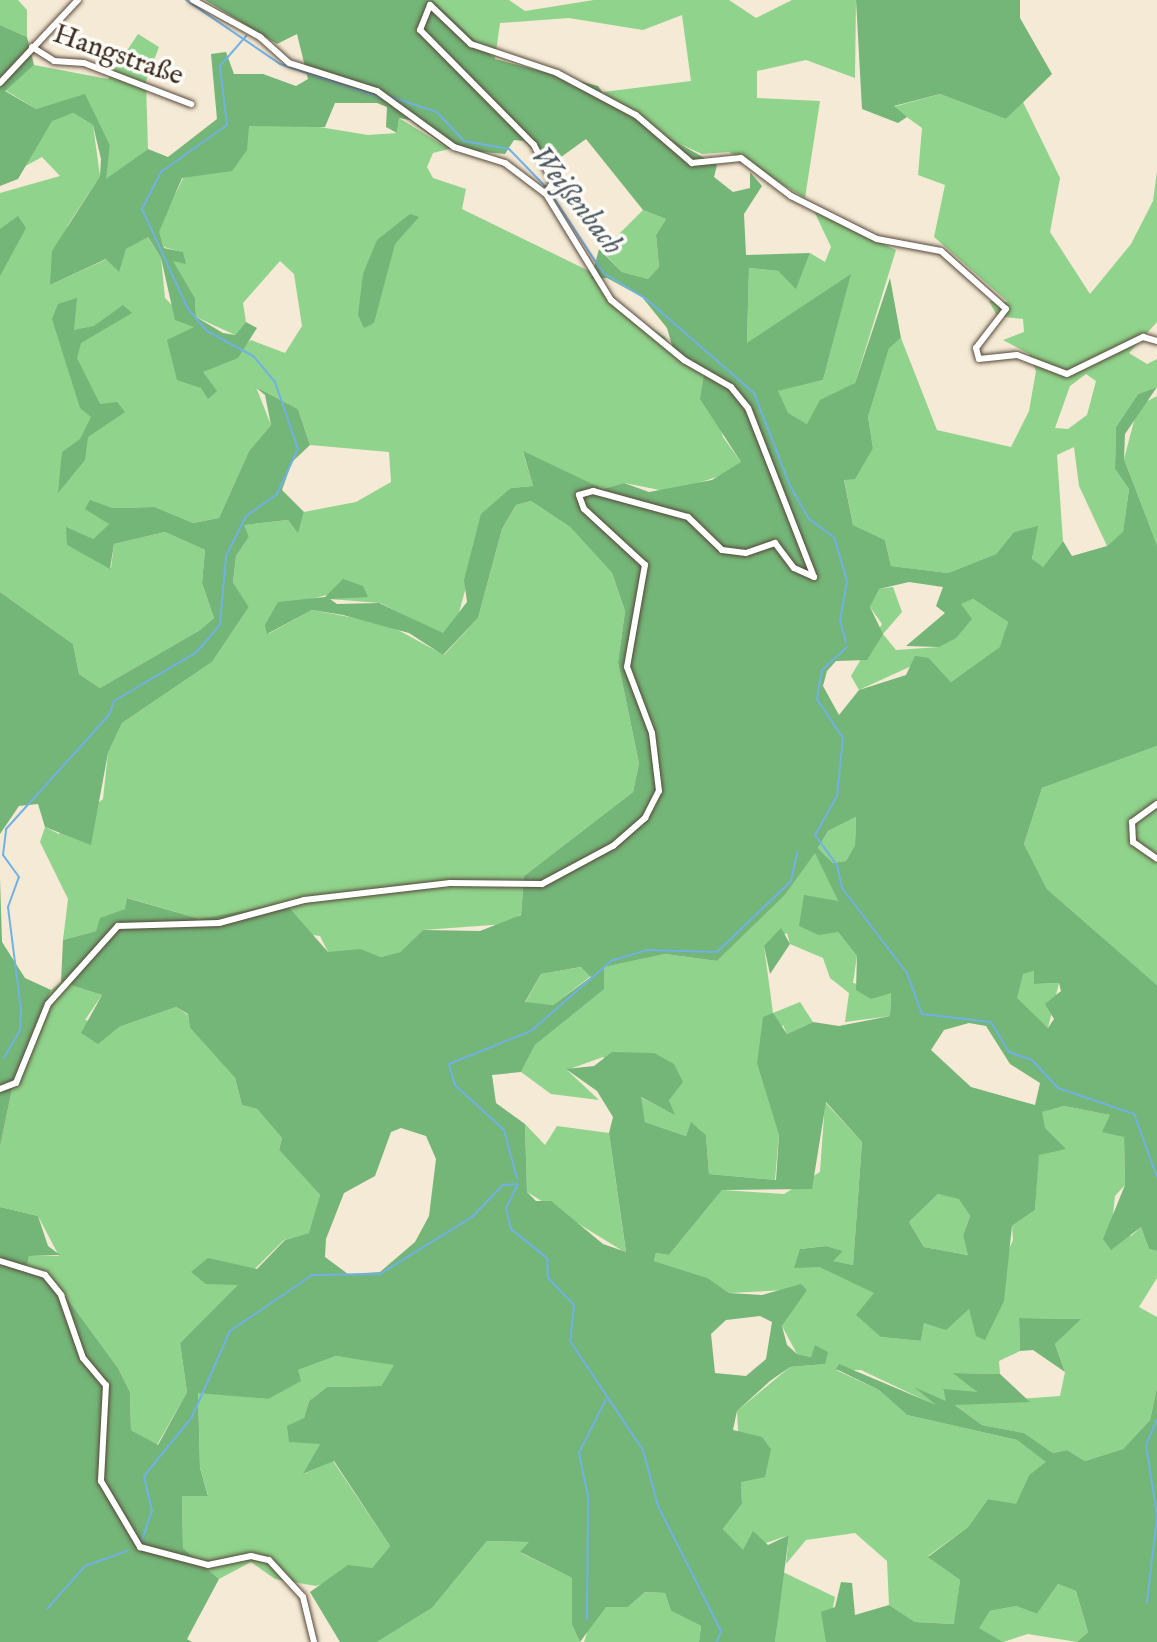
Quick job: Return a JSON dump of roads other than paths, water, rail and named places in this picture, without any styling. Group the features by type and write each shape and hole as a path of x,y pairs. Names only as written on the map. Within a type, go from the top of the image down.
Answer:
{"street":[{"name":"Hangstraße","path":"0,83 78,0"},
{"path":"193,0 260,37 289,63 383,94 389,102 454,147 505,163 549,192"},
{"path":"0,1089 16,1083 48,1004 118,926 219,923 304,900 450,883 542,884 613,846 645,818 659,791 652,733 627,667 645,565 584,509 579,495 593,491 688,517 722,550 746,553 775,543 794,568 814,577 748,408 731,387 649,334 611,300 549,192 534,145 420,30 430,5 471,44 557,73 636,115 692,163 741,158 791,196 877,239 941,251 1006,309 976,348 979,359 1017,355 1067,374 1143,337 1157,341"},
{"name":"Hangstraße","path":"32,47 44,58 84,63 191,104"},
{"path":"1157,804 1132,822 1133,842 1157,859"},
{"path":"0,1261 45,1275 61,1295 83,1358 106,1385 101,1481 140,1547 208,1565 269,1560 303,1597 314,1642"}],"waterway":[{"name":"Weißenbach","path":"186,0 280,64 381,98"},
{"path":"4,1058 20,1030 21,1010 8,907 19,877 3,855 6,829 109,715 114,701 197,652 220,625 226,556 246,516 277,494 298,449 275,382 253,356 207,331 188,309 142,209 161,172 227,125 220,66 246,36"},
{"name":"Weißenbach","path":"388,96 437,112 464,141 509,149 546,187"},
{"name":"Weißenbach","path":"550,192 603,273 645,298 754,393 790,486 809,519 834,537 847,581 840,620 846,642"},
{"name":"Weißenbach","path":"847,647 822,670 817,699 843,738 837,796 815,835 837,865 842,888 907,973 922,1014 991,1022 1009,1052 1032,1060 1058,1088 1134,1114 1157,1177"},
{"path":"517,1178 504,1130 455,1085 449,1064 531,1031 611,961 647,950 717,952 791,881 797,852"},
{"path":"142,1540 152,1511 144,1476 192,1417 230,1331 312,1275 380,1274 472,1217 503,1185 518,1184"},
{"path":"517,1186 506,1209 511,1229 547,1258 548,1278 574,1305 570,1341 643,1450 658,1506 721,1631 717,1642"},
{"path":"587,1619 588,1496 579,1453 606,1399"},
{"path":"1157,1420 1146,1445 1157,1515"},
{"path":"1147,1602 1157,1517"},
{"path":"47,1609 85,1566 127,1551"}]}
